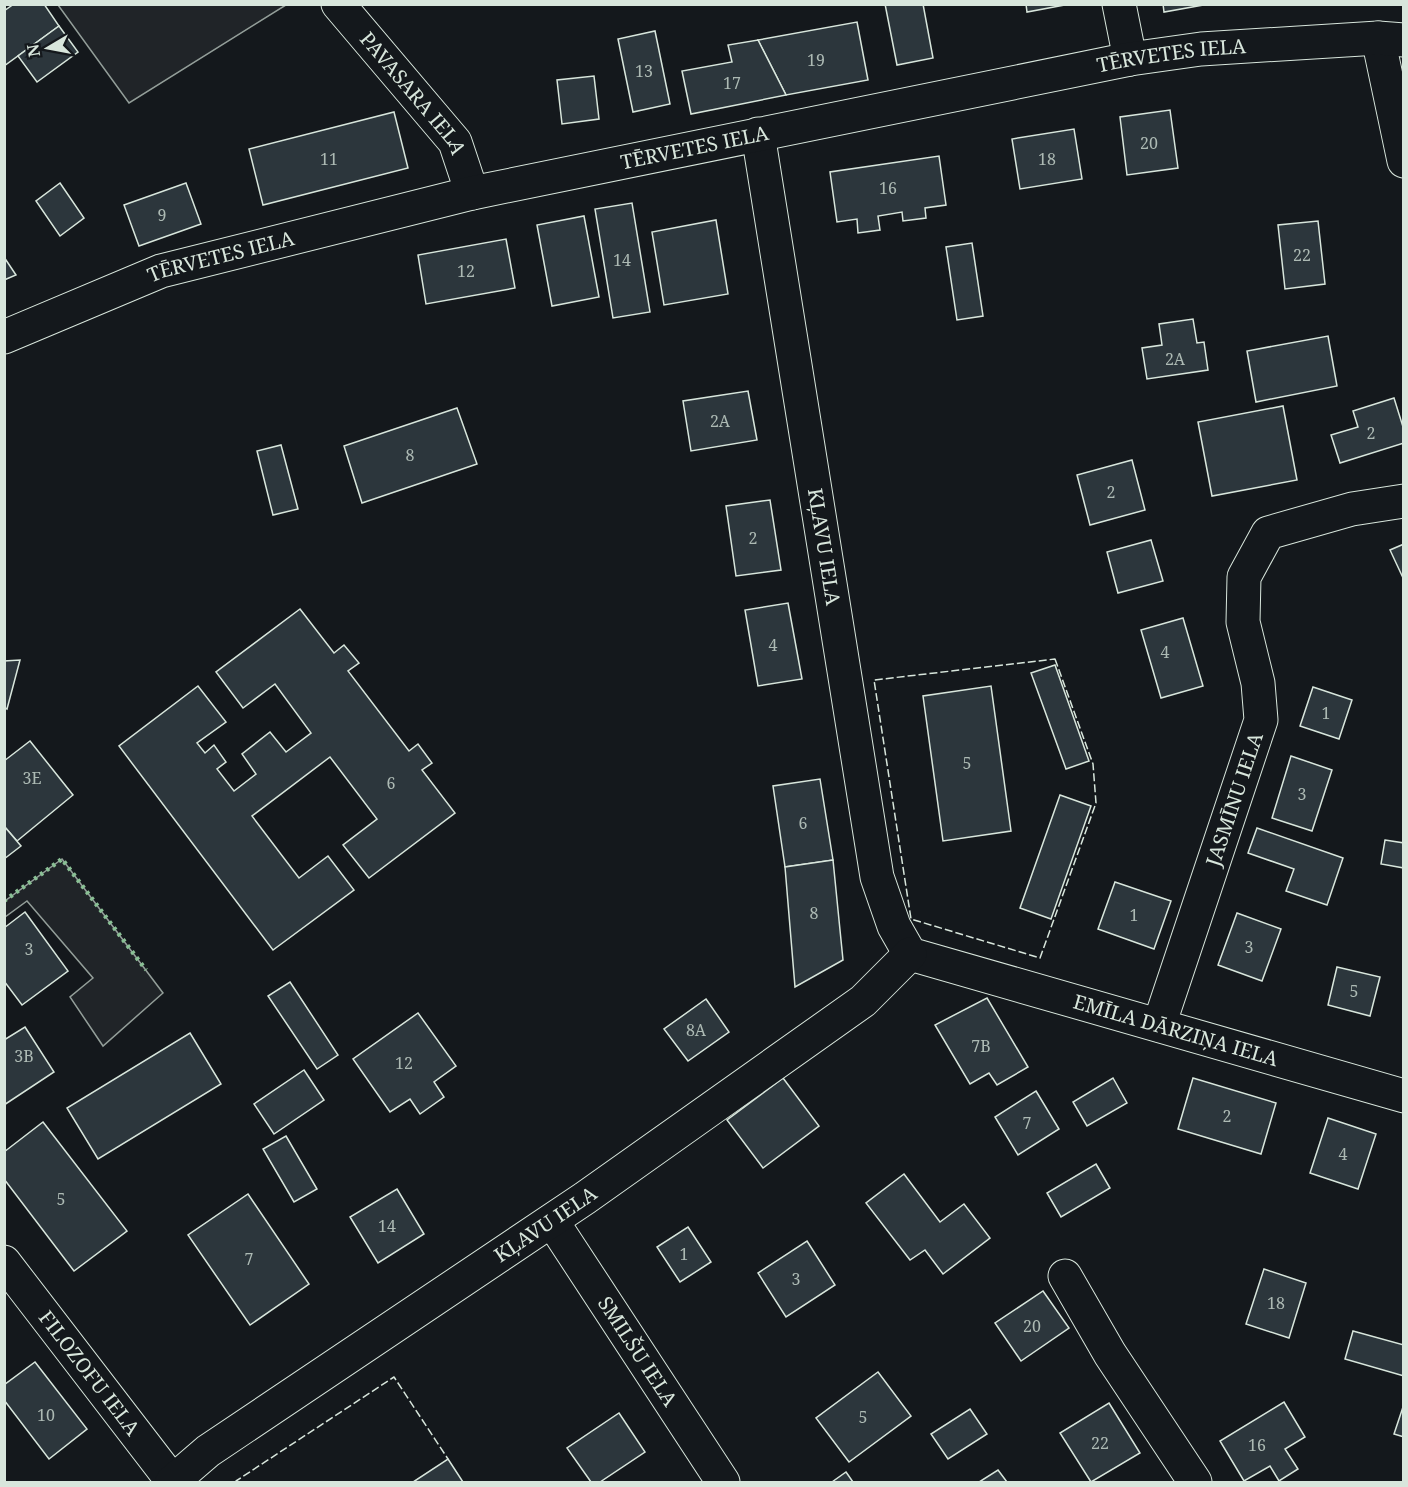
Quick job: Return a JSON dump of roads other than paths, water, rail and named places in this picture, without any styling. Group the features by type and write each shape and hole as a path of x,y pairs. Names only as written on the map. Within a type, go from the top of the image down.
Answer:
{"street":[{"name":"PAVASARA IELA","path":"338,4 455,142 472,193"},
{"path":"1119,4 1130,59"},
{"name":"TĒRVETES IELA","path":"4,337 161,271 472,193 1130,59 1201,49 1391,39"},
{"path":"1391,39 1404,161"},
{"name":"KĻAVU IELA","path":"173,1482 208,1451 552,1221 863,1001 910,954 894,926 877,877 759,134"},
{"name":"JASMĪNU IELA","path":"1159,1025 1261,720 1258,683 1243,622 1244,577 1268,533 1352,509 1404,501"},
{"name":"EMĪLA DĀRZIŅA IELA","path":"910,954 1404,1096"},
{"name":"SMILŠU IELA","path":"552,1221 723,1482"},
{"name":"FILOZOFU IELA","path":"4,1262 173,1482"},
{"path":"1065,1276 1110,1354 1195,1482"}]}
